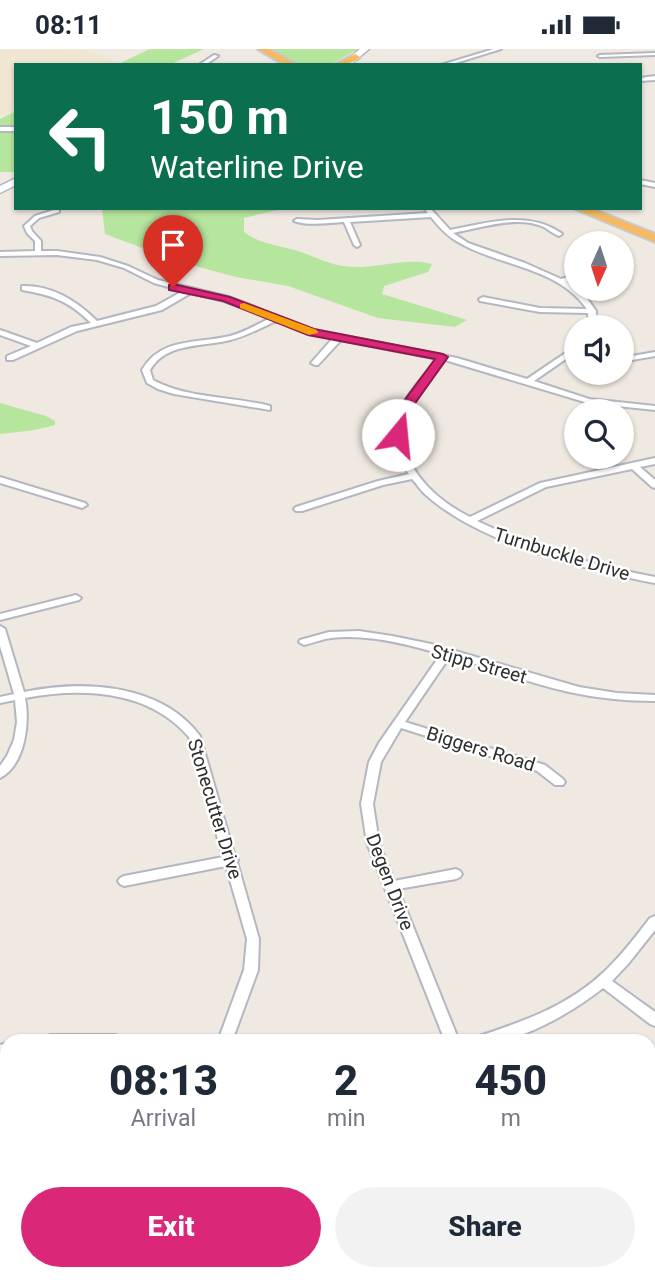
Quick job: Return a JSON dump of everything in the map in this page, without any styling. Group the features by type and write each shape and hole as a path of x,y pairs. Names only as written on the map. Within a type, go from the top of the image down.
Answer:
{"highway":[{"path":"262,49 289,63"},
{"path":"273,49 299,63"},
{"path":"584,210 655,239"},
{"path":"609,210 655,228"}],"main road":[{"path":"356,61 365,49"},
{"path":"356,61 374,49"}],"street":[{"path":"480,49 488,52"},
{"path":"450,63 499,49"},
{"path":"600,56 655,54"},
{"path":"204,63 216,56"},
{"path":"38,252 38,241 27,226 37,217 57,211"},
{"path":"298,221 346,220 429,211 448,232 478,250 561,281 583,297 592,315"},
{"path":"346,220 357,245"},
{"path":"448,232 520,222 550,227 559,234"},
{"path":"0,254 38,252 104,259 156,282 226,299 274,319 338,338 443,357 588,401 655,408"},
{"path":"25,288 42,289 69,300 95,323"},
{"path":"10,358 68,331 159,308 188,291"},
{"path":"483,299 540,310 592,311"},
{"path":"267,408 236,399 167,390 150,381 146,370 150,362 163,352 230,338 274,319"},
{"path":"0,332 36,345"},
{"path":"315,363 338,338"},
{"path":"634,358 655,354"},
{"name":"Turnbuckle Drive","path":"443,357 411,398 400,421 400,447 413,476 430,495 469,521 521,544 655,580"},
{"path":"528,382 564,357"},
{"path":"634,465 655,461"},
{"path":"634,465 655,485"},
{"path":"469,521 544,485 616,469"},
{"path":"299,509 381,483 413,476"},
{"path":"0,480 82,505"},
{"path":"0,617 76,598"},
{"path":"0,629 23,716 23,735 15,755 0,774"},
{"name":"Stipp Street","path":"304,642 331,633 362,633 574,690 655,698"},
{"name":"Degen Drive","path":"446,654 398,723 375,762 367,804 370,832 449,1034"},
{"name":"Stonecutter Drive","path":"0,700 54,690 89,689 145,701 175,715 189,728 198,744 250,925 253,954 244,993 228,1034"},
{"name":"Biggers Road","path":"398,723 541,768 559,782"},
{"path":"124,881 232,860"},
{"path":"391,886 456,874"},
{"path":"502,1034 528,1025 603,981 655,921"},
{"path":"603,981 655,1020"}],"shaded area":[{"path":"86,49 117,63 14,63 14,110 0,116 0,50"}],"green space":[{"path":"150,49 204,49 173,63 120,63"},
{"path":"260,49 358,49 334,63 285,63"},
{"path":"14,112 14,172 0,172 0,119"},
{"path":"102,210 278,210 244,218 244,232 262,241 342,266 362,267 414,262 432,264 428,272 384,286 382,294 467,320 455,327 378,318 288,286 236,277 177,261 105,234"},
{"path":"0,403 46,416 55,421 55,425 0,434"}],"slow traffic":[{"path":"244,306 313,333"}],"route":[{"path":"173,287 226,299 312,332 443,357 404,409 398,435"}]}
